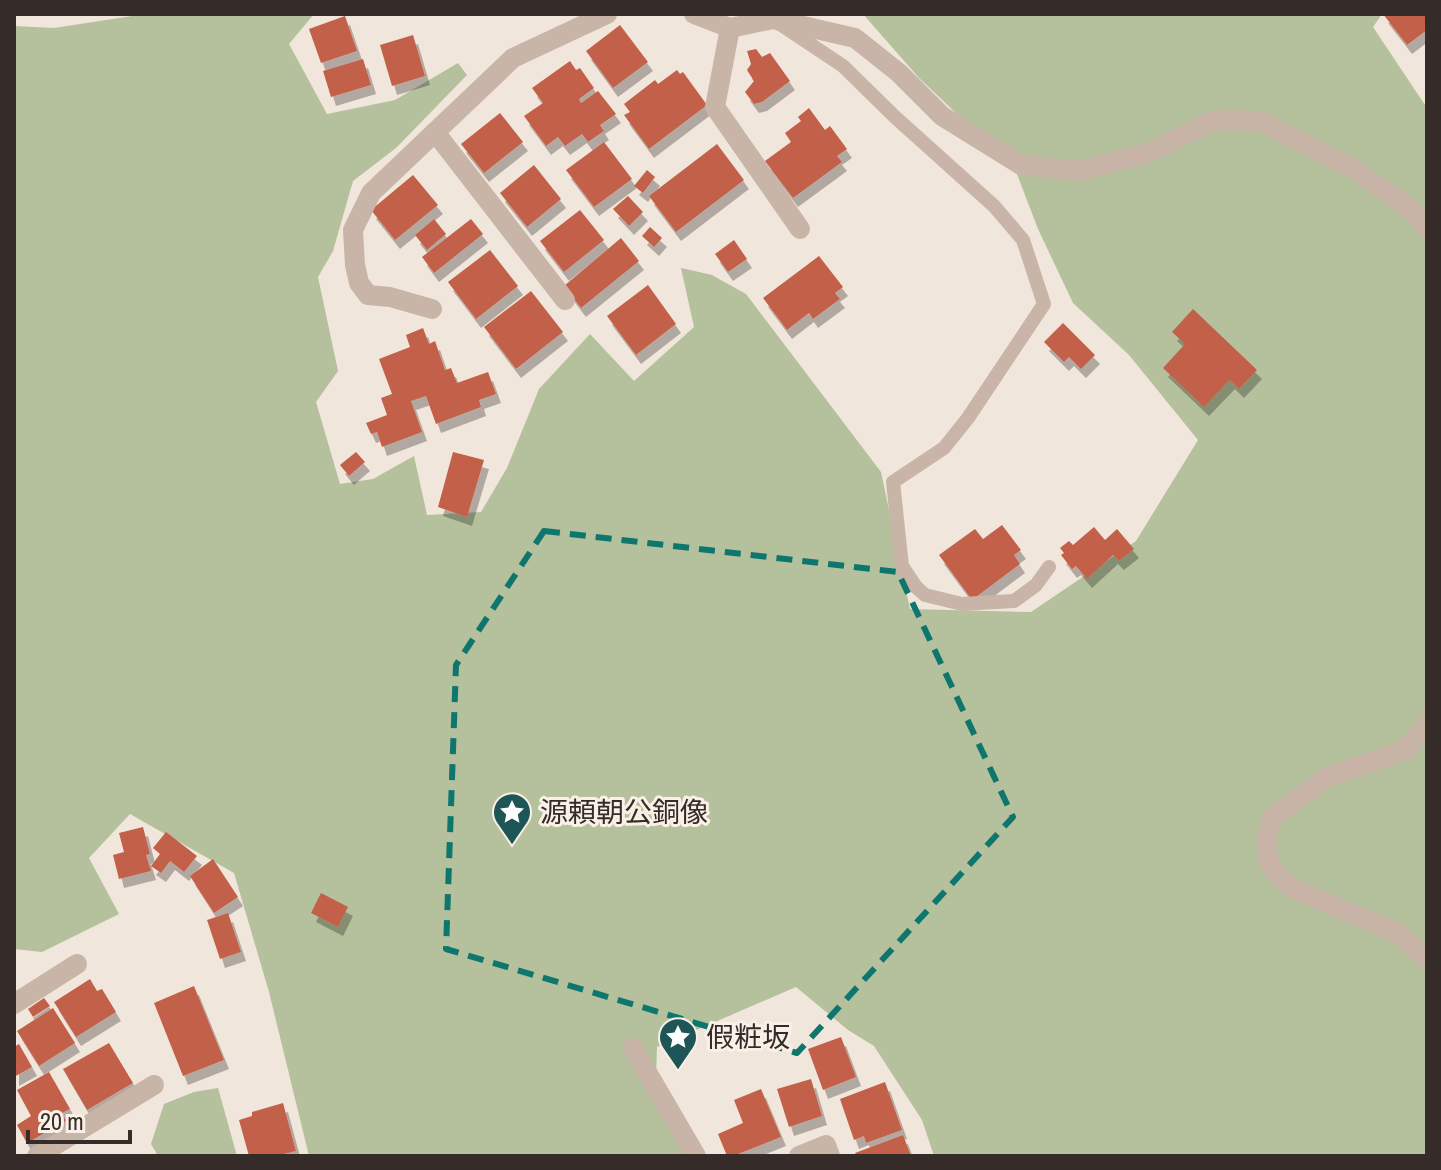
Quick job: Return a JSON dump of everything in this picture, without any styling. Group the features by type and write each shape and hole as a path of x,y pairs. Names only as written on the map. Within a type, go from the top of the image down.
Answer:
{"street":[{"path":"432,309 390,297 368,295 359,283 353,230 371,193 513,58 607,14"},
{"path":"694,14 730,28 773,19 855,38 899,73 942,116 1021,165 1077,171 1146,154 1214,120 1261,121 1357,171 1414,212 1427,229"},
{"path":"730,28 715,107 800,229"},
{"path":"435,132 565,300"},
{"path":"1405,750 1427,724"},
{"path":"1427,747 1405,750 1327,777 1271,819 1266,843 1268,859 1277,875 1294,889 1400,934 1427,960"},
{"path":"14,1004 77,964"},
{"path":"633,1048 696,1156"},
{"path":"37,1156 154,1085"},
{"path":"799,1156 826,1145 830,1156"}],"lane":[{"path":"773,19 843,66 994,206 1023,240 1044,304 968,418 944,448 893,482 902,566 925,595 962,604 984,605 1014,601 1036,585 1049,567"}],"highlighted area":[{"path":"544,531 898,572 1013,817 797,1053 446,949 456,665"}],"green space":[{"path":"145,14 314,14 289,44 327,114 395,100 458,63 467,75 396,148 353,181 333,251 318,277 338,371 316,402 340,484 373,479 414,456 427,515 481,512 507,468 539,389 590,334 634,381 694,327 681,268 712,275 746,294 881,472 910,609 1031,612 1136,541 1198,440 1129,355 1073,303 1038,229 1015,169 919,78 863,14 1382,14 1373,27 1427,108 1427,1156 934,1156 922,1120 874,1046 848,1030 796,987 657,1047 656,1076 687,1156 309,1156 269,992 234,873 130,814 89,858 119,914 42,952 14,949 14,26 54,28"},
{"path":"218,1088 237,1156 158,1156 151,1144 164,1104 194,1092"}],"building":[{"path":"1383,14 1427,14 1427,30 1407,45"},
{"path":"345,16 357,51 321,63 309,29"},
{"path":"620,25 648,62 613,88 586,51"},
{"path":"413,35 425,76 392,86 380,45"},
{"path":"756,49 762,57 770,53 790,81 762,102 754,104 745,92 754,81 747,70 751,64 747,51"},
{"path":"363,59 371,85 331,97 323,71"},
{"path":"570,61 576,70 580,68 594,88 579,99 581,103 598,91 616,114 600,125 604,131 588,142 582,134 565,146 558,137 546,146 524,116 543,103 532,88"},
{"path":"677,70 680,74 683,72 707,105 649,149 624,115 630,112 624,104 655,80 658,84"},
{"path":"809,108 825,130 830,126 847,149 837,156 842,162 793,198 765,161 791,142 785,133 801,121 798,117"},
{"path":"500,113 523,142 484,173 461,144"},
{"path":"604,142 632,179 594,207 566,170"},
{"path":"717,144 744,180 676,232 649,196"},
{"path":"534,165 561,199 527,227 500,193"},
{"path":"647,170 655,177 643,193 634,186"},
{"path":"413,175 438,205 395,240 371,210"},
{"path":"628,196 643,212 629,226 613,209"},
{"path":"580,210 604,240 564,272 540,241"},
{"path":"434,219 446,234 427,250 415,235"},
{"path":"471,219 483,234 434,273 422,257"},
{"path":"650,227 662,238 654,247 642,236"},
{"path":"621,238 639,261 581,308 564,286"},
{"path":"734,240 747,259 728,272 715,254"},
{"path":"490,250 518,286 476,319 448,282"},
{"path":"819,256 843,287 835,293 840,299 813,319 809,313 787,330 763,298"},
{"path":"648,285 676,324 636,355 607,316"},
{"path":"531,291 563,332 516,369 484,327"},
{"path":"1193,309 1257,370 1239,389 1230,380 1204,407 1163,368 1185,344 1172,332"},
{"path":"1063,323 1095,355 1081,369 1069,357 1064,362 1044,342"},
{"path":"423,328 429,344 435,341 445,370 451,368 457,383 488,372 496,394 479,400 481,407 436,424 426,396 411,401 422,432 382,447 377,432 371,434 366,423 387,415 381,398 392,394 379,359 410,347 406,335"},
{"path":"356,452 365,462 349,476 340,465"},
{"path":"453,452 484,460 467,517 438,507"},
{"path":"1002,525 1021,550 1014,555 1020,564 972,600 939,555 975,529 983,539"},
{"path":"1094,527 1105,540 1117,529 1134,549 1119,561 1113,555 1087,579 1076,566 1072,569 1061,555 1064,553 1060,548 1069,541 1073,545"},
{"path":"143,827 151,871 119,879 113,855 124,852 119,833"},
{"path":"166,832 197,856 184,872 170,861 161,873 151,866 160,854 153,848"},
{"path":"213,859 238,897 214,913 190,876"},
{"path":"321,893 348,907 338,927 311,913"},
{"path":"228,913 241,952 220,959 207,920"},
{"path":"90,979 97,991 102,989 116,1012 76,1037 54,1002"},
{"path":"194,986 224,1060 183,1076 154,1003"},
{"path":"44,998 50,1006 33,1017 28,1009"},
{"path":"53,1008 75,1043 39,1066 17,1031"},
{"path":"841,1037 856,1077 823,1090 808,1049"},
{"path":"109,1043 133,1083 87,1110 63,1069"},
{"path":"19,1044 32,1067 14,1077 14,1047"},
{"path":"49,1072 70,1109 62,1113 66,1121 27,1143 17,1125 31,1116 17,1090"},
{"path":"811,1079 822,1116 789,1127 777,1089"},
{"path":"885,1082 902,1130 866,1143 864,1136 854,1140 840,1099"},
{"path":"761,1089 781,1137 727,1156 718,1134 743,1123 734,1100"},
{"path":"283,1103 296,1151 276,1156 249,1156 239,1120 252,1116 252,1112"},
{"path":"903,1135 911,1156 857,1156 855,1153"}],"place":[{"name":"源頼朝公銅像","path":"512,846"},
{"name":"假粧坂","path":"678,1071"}]}
